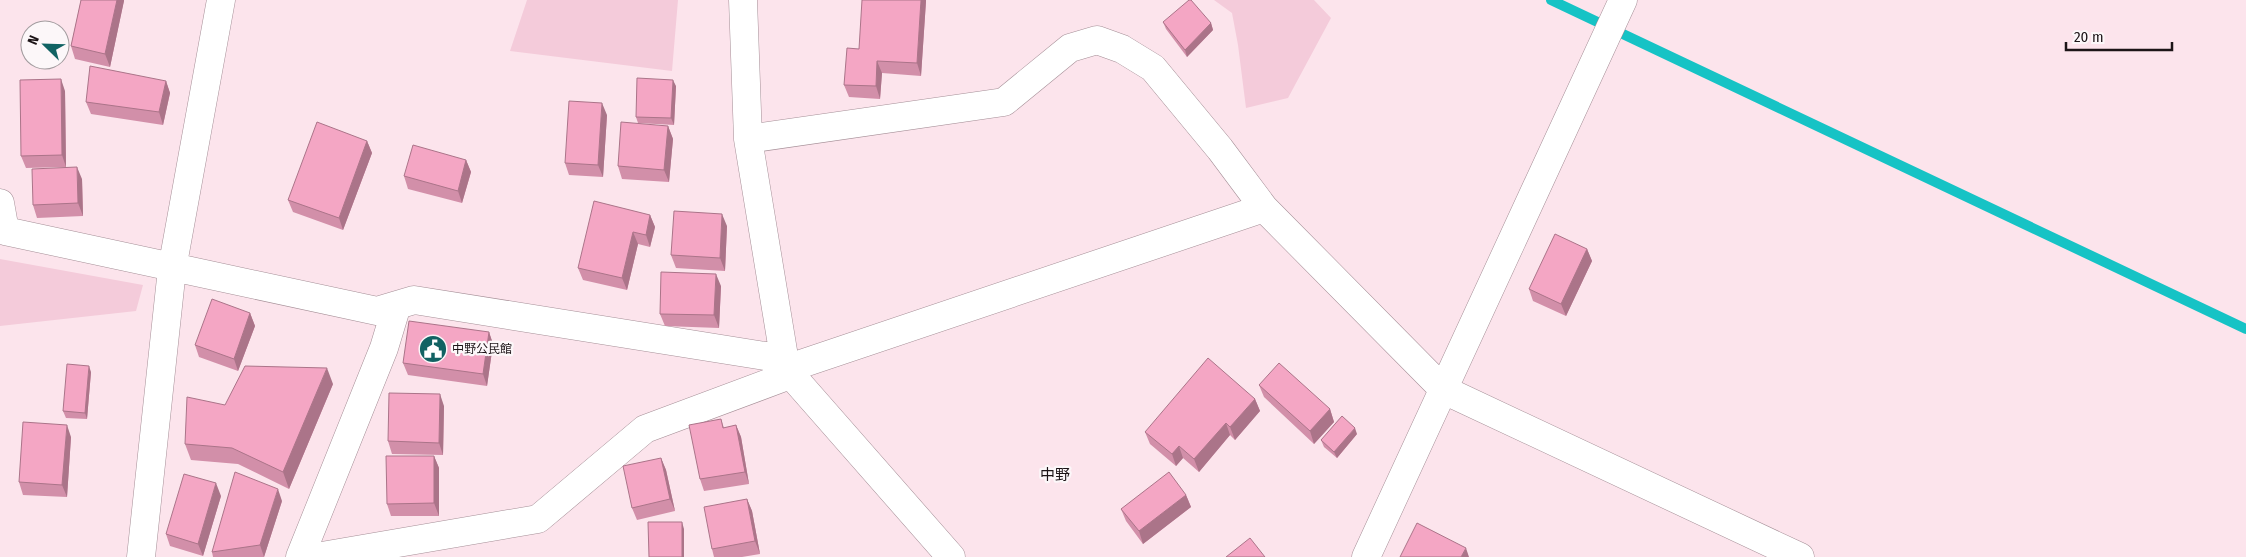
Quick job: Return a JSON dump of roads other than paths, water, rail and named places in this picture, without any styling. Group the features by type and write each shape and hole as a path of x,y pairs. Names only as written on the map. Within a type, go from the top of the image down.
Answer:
{"street":[{"path":"141,557 172,268 221,0"},
{"path":"743,0 748,139 787,367 951,557"},
{"path":"1366,557 1623,0"},
{"path":"748,139 1004,102 1070,48 1097,40 1122,49 1153,68 1220,149 1264,208 1444,390 1800,557"},
{"path":"0,203 5,231 377,311 414,300 787,367"},
{"path":"316,557 538,520 645,429 787,367 1264,208"},
{"path":"300,557 384,348 397,305"}],"waterway":[{"path":"1551,0 2246,329"}],"place":[{"name":"中野公民館","path":"433,349"}],"district":[{"name":"中野","path":"1055,475"}]}
